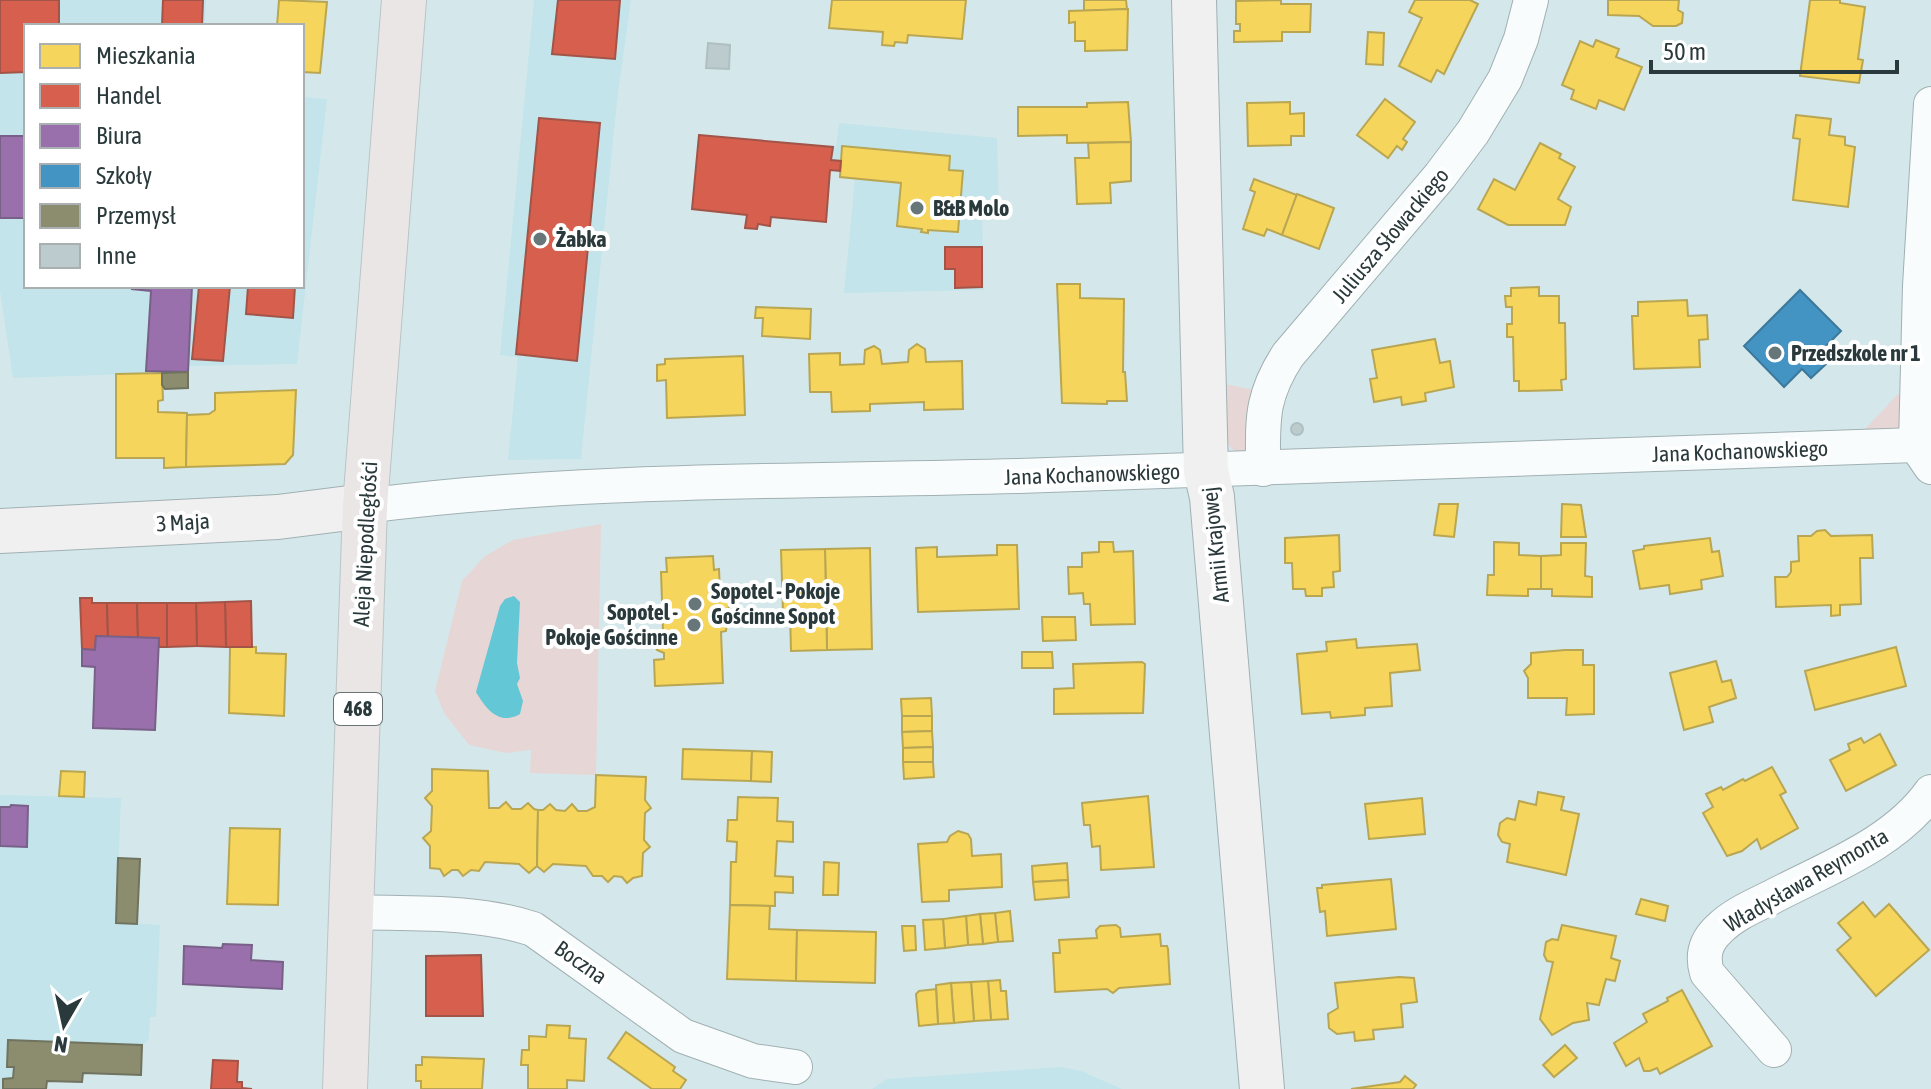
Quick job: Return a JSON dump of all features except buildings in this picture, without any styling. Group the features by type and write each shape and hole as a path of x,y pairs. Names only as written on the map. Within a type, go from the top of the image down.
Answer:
{"main road":[{"name":"Aleja Niepodległości","path":"345,1089 365,506 404,0"}],"street":[{"name":"Armii Krajowej","path":"1194,0 1206,471 1212,497 1262,1089"},
{"name":"Juliusza Słowackiego","path":"1263,469 1264,404 1274,377 1288,355 1430,188 1473,132 1505,79 1521,39 1531,0"},
{"path":"1927,461 1920,286 1931,104"},
{"name":"Jana Kochanowskiego","path":"365,506 444,496 594,486 1263,469 1927,461"},
{"name":"3 Maja","path":"0,531 278,517 365,506"},
{"name":"Władysława Reymonta","path":"1774,1050 1707,973 1703,961 1710,940 1731,919 1885,837 1921,806 1931,792"},
{"name":"Boczna","path":"350,912 464,916 510,921 533,929 683,1036 753,1061 795,1067"}],"shaded area":[{"path":"0,0 206,0 205,24 24,24 24,288 304,288 304,97 327,99 297,364 189,366 188,372 13,378 0,291"},
{"path":"534,0 631,0 617,101 581,459 508,460 518,357 500,355"},
{"path":"839,123 997,138 999,210 982,212 984,290 844,293 855,179 840,177 841,162 831,160"},
{"path":"1225,384 1252,392 1249,447 1245,452 1234,450 1226,441"},
{"path":"1898,394 1901,397 1901,430 1864,430"},
{"path":"601,524 596,775 530,773 531,750 506,753 469,745 444,713 435,691 462,581 485,556 513,540"},
{"path":"0,795 121,798 116,922 160,925 156,1017 150,1017 149,1039 142,1046 141,1075 83,1073 82,1082 47,1081 46,1089 0,1089"},
{"path":"1061,1067 1081,1071 1122,1089 872,1089 887,1079"}],"water":[{"path":"514,596 520,602 517,663 520,678 517,684 523,701 520,714 506,718 489,710 476,692 500,606 505,599"}],"place":[{"name":"B&B Molo","path":"917,208"},
{"name":"Żabka","path":"540,239"},
{"name":"Przedszkole nr 1","path":"1775,353"},
{"name":"Sopotel - Pokoje Gościnne Sopot","path":"695,604"},
{"name":"Sopotel - Pokoje Gościnne","path":"694,625"}]}
